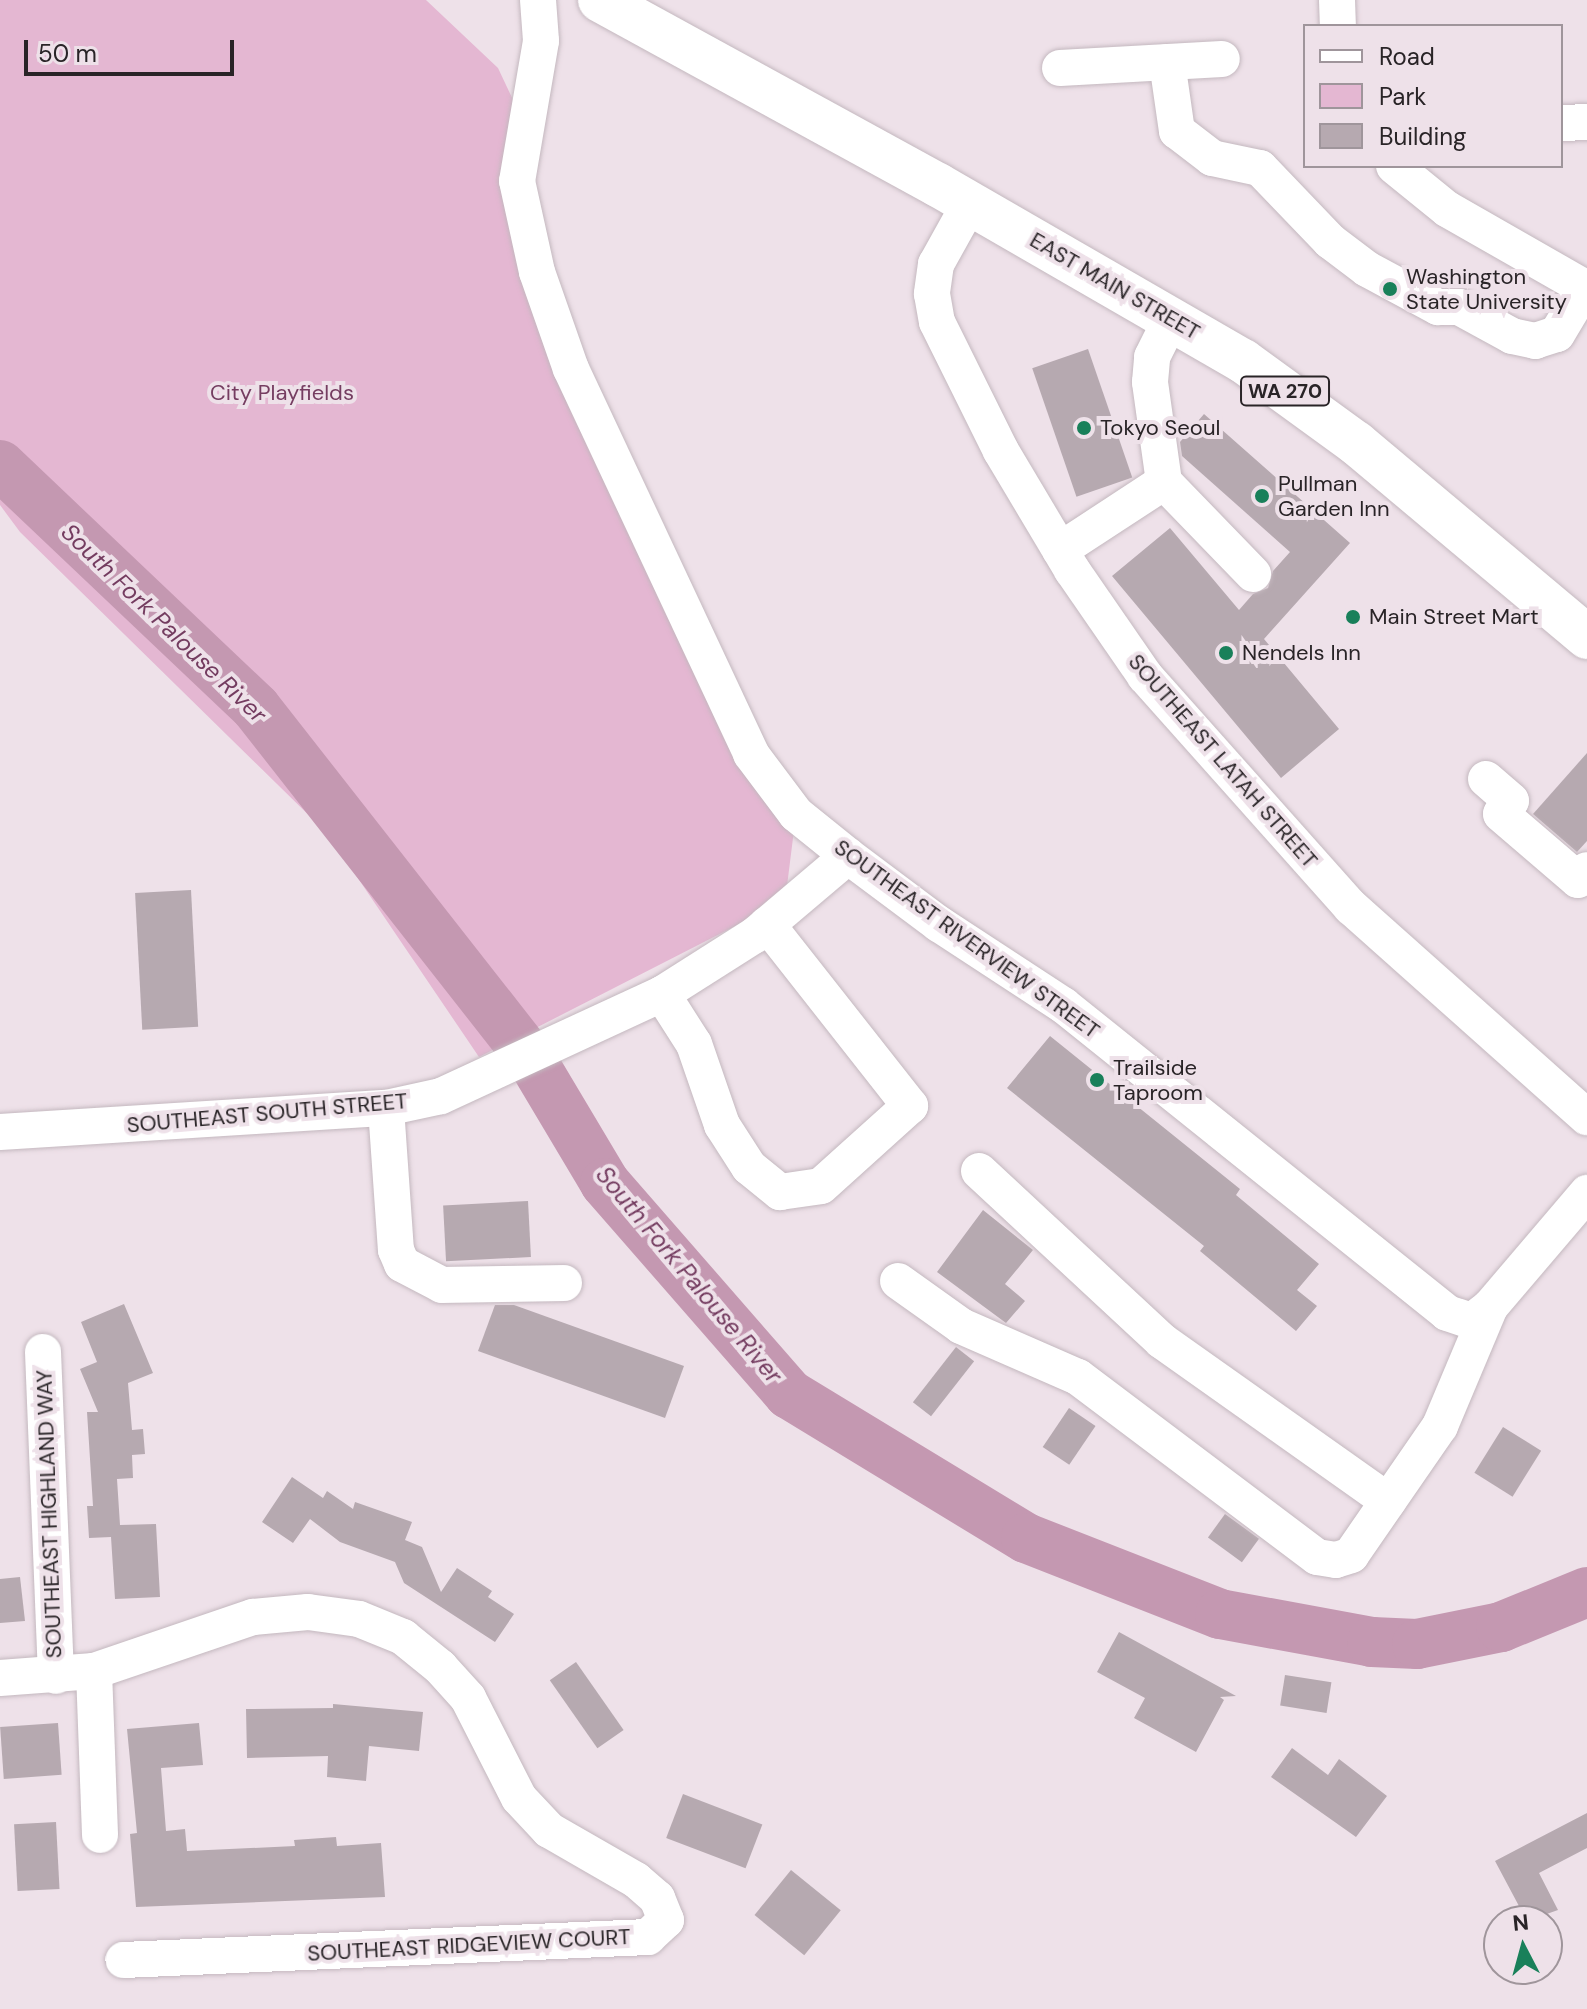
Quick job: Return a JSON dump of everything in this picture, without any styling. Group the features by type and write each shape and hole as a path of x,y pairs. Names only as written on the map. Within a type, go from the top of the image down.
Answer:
{"main road":[{"name":"EAST MAIN STREET","path":"600,0 970,203 1243,361 1356,443 1581,629"}],"street":[{"name":"SOUTHEAST RIVERVIEW STREET","path":"538,0 541,41 517,181 537,272 571,369 751,754 796,814 848,856 949,932 1063,1005 1447,1313 1472,1321 1490,1307"},
{"path":"1337,0 1338,24"},
{"path":"1060,68 1222,59"},
{"path":"1167,62 1177,131 1195,149 1212,158 1260,168 1330,241 1367,269 1438,307 1459,307 1512,336 1535,341 1557,334 1586,288 1447,209 1396,168"},
{"path":"1563,123 1587,122"},
{"name":"SOUTHEAST LATAH STREET","path":"970,203 936,264 932,294 937,322 1001,451 1060,550 1145,676 1341,896 1587,1117"},
{"path":"1171,319 1152,357 1150,382 1164,482 1253,574"},
{"path":"1060,550 1164,482"},
{"path":"1486,779 1511,801 1501,814 1578,880 1587,870"},
{"name":"SOUTHEAST SOUTH STREET","path":"0,1132 386,1108 441,1096 493,1075 662,994 767,924 848,856"},
{"path":"662,994 694,1044 722,1125 749,1167 780,1192 821,1186 910,1106 767,924"},
{"path":"386,1108 396,1250 402,1264 442,1285 564,1283"},
{"path":"979,1171 1162,1341 1388,1501"},
{"path":"898,1281 961,1326 1078,1377 1154,1439 1317,1557 1351,1555 1440,1426 1490,1307 1587,1193"},
{"name":"SOUTHEAST HIGHLAND WAY","path":"43,1352 56,1676"},
{"name":"SOUTHEAST RIDGEVIEW COURT","path":"0,1678 94,1671 253,1617 308,1612 359,1619 403,1637 468,1698 519,1798 549,1830 636,1880 657,1898 666,1920 648,1937 124,1960"},
{"path":"94,1671 100,1835"}],"green space":[{"name":"City Playfields","path":"0,0 426,0 498,68 524,123 537,272 796,814 787,886 751,918 479,1057 328,834 20,532 0,505"}],"building":[{"name":"Tokyo Seoul","path":"1088,349 1132,478 1076,497 1032,368"},
{"name":"Nendels Inn","path":"1204,414 1350,543 1264,639 1339,729 1281,778 1112,576 1170,528 1239,610 1253,594 1268,588 1273,571 1290,552 1182,456 1180,442"},
{"path":"1587,753 1587,841 1577,852 1533,814"},
{"path":"191,890 198,1027 142,1030 135,893"},
{"path":"1050,1036 1240,1189 1236,1195 1319,1264 1297,1290 1317,1306 1296,1331 1200,1251 1204,1246 1007,1088"},
{"path":"528,1201 531,1257 446,1261 443,1205"},
{"path":"983,1210 1033,1250 1005,1284 1025,1301 1006,1323 937,1272"},
{"path":"124,1304 153,1373 128,1383 132,1430 143,1429 145,1454 132,1455 133,1478 117,1479 120,1525 156,1524 160,1597 115,1599 111,1537 89,1538 87,1506 93,1506 87,1412 98,1412 80,1369 97,1362 81,1322"},
{"path":"495,1305 514,1305 684,1366 665,1418 478,1351"},
{"path":"956,1347 974,1361 931,1416 913,1402"},
{"path":"1069,1408 1096,1426 1069,1465 1043,1447"},
{"path":"1503,1427 1541,1451 1513,1497 1474,1473"},
{"path":"292,1477 323,1498 327,1491 353,1509 355,1502 412,1522 405,1540 422,1547 441,1592 457,1568 492,1591 488,1597 514,1614 495,1642 404,1583 395,1562 340,1542 310,1519 293,1543 262,1522"},
{"path":"1225,1514 1259,1539 1242,1562 1208,1537"},
{"path":"20,1577 25,1621 0,1623 0,1579"},
{"path":"1119,1632 1236,1696 1220,1697 1224,1700 1196,1752 1134,1718 1145,1698 1097,1672"},
{"path":"576,1662 624,1730 597,1748 550,1680"},
{"path":"1285,1675 1331,1682 1327,1713 1280,1706"},
{"path":"333,1704 423,1712 419,1751 369,1746 366,1781 327,1777 328,1756 247,1758 246,1709 333,1708"},
{"path":"58,1723 62,1775 4,1779 0,1727"},
{"path":"199,1723 203,1765 161,1768 166,1831 185,1829 187,1851 295,1846 294,1840 336,1837 337,1846 381,1843 385,1897 136,1907 130,1834 137,1833 127,1729"},
{"path":"1292,1748 1328,1775 1339,1759 1387,1796 1356,1837 1271,1777"},
{"path":"683,1794 762,1824 746,1868 666,1838"},
{"path":"1587,1813 1587,1848 1539,1873 1555,1905 1518,1905 1495,1861"},
{"path":"56,1822 60,1889 18,1891 14,1824"},
{"path":"791,1870 841,1910 804,1955 754,1915"}],"waterway":[{"name":"South Fork Palouse River","path":"0,465 256,708 530,1057 605,1183 789,1394 1026,1538 1220,1614 1372,1642 1417,1644 1501,1627 1587,1592"}],"place":[{"name":"Washington State University","path":"1390,289"},
{"name":"Tokyo Seoul","path":"1084,428"},
{"name":"Pullman Garden Inn","path":"1262,496"},
{"name":"Main Street Mart","path":"1353,617"},
{"name":"Nendels Inn","path":"1226,653"},
{"name":"Trailside Taproom","path":"1097,1080"}]}
